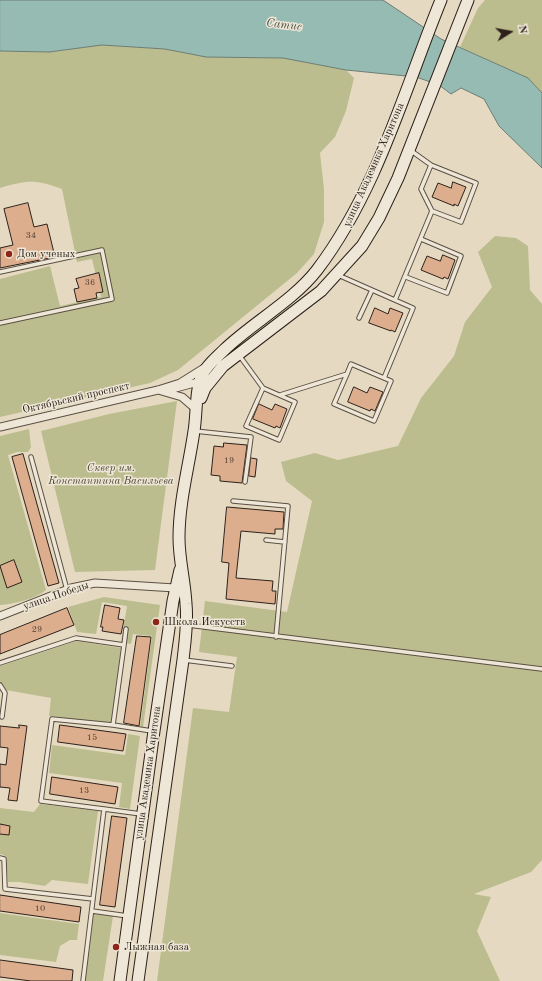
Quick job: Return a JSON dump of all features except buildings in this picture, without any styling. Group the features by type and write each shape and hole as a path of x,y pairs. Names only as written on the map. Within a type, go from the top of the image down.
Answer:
{"main road":[{"name":"улица Академика Харитона","path":"138,981 183,660 186,625 180,588 179,536 182,504 194,431 200,382 203,374 211,362 232,342 285,301 316,272 342,236 374,170 411,80 441,0"},
{"name":"улица Академика Харитона","path":"197,408 205,388 214,375 321,291 362,246 379,218 410,150 468,0"},
{"name":"улица Академика Харитона","path":"120,981 154,731 180,588"}],"street":[{"name":"Октябрьский проспект","path":"0,427 158,390 180,383 196,374 211,362"},
{"name":"Октябрьский проспект","path":"158,390 169,390 200,382 214,375"},
{"name":"Октябрьский проспект","path":"158,390 182,397 197,408"},
{"name":"улица Победы","path":"0,616 67,590 95,583 180,588"}],"lane":[{"path":"410,150 431,165 476,183 461,222 432,211 421,189 431,165"},
{"path":"395,300 406,277 432,211"},
{"path":"406,277 446,293 461,256 421,239"},
{"path":"0,272 102,250 112,299 0,323"},
{"path":"337,275 413,308 384,378"},
{"path":"359,318 372,290"},
{"path":"239,354 263,388 295,402 280,440 246,426 263,388"},
{"path":"351,364 391,381 374,421 334,404 347,374 351,364"},
{"path":"280,396 347,374"},
{"path":"194,431 250,438 245,482"},
{"path":"31,457 67,590"},
{"path":"233,501 288,506 276,637"},
{"path":"266,540 285,542"},
{"path":"186,625 542,669"},
{"path":"113,726 126,629"},
{"path":"0,663 76,638 124,645"},
{"path":"183,660 232,666"},
{"path":"0,685 5,693 2,717"},
{"path":"142,814 41,801 52,719 154,731"},
{"path":"83,981 104,809"},
{"path":"0,858 4,859 5,889 93,899"},
{"path":"92,911 128,916"}],"green space":[{"path":"485,0 542,0 542,93 528,78 460,47 478,8"},
{"path":"102,45 165,49 206,57 283,58 346,70 354,78 346,111 335,137 320,153 324,189 324,222 314,254 297,273 178,370 150,383 0,417 0,279 50,266 60,306 101,297 92,259 77,262 62,189 38,182 17,183 0,188 0,51 49,52"},
{"path":"495,236 516,238 528,246 530,290 542,304 542,860 531,872 474,894 491,897 477,931 500,981 157,981 193,708 229,712 237,657 199,652 205,601 287,612 312,501 286,481 281,462 315,453 338,460 398,446 421,398 454,356 465,322 492,287 478,252"},
{"name":"Сквер им. Константина Васильева","path":"177,401 155,570 75,572 41,431 109,414"},
{"path":"29,429 31,447 28,452 17,452 8,455 46,590 36,596 12,604 0,605 0,436"},
{"path":"104,597 160,605 143,727 140,727 152,636 133,634 131,644 121,642 127,606 102,602 96,634 77,632 68,607"},
{"path":"76,641 121,648 111,723 49,716 51,698 6,690 0,681 0,666"},
{"path":"128,734 140,736 130,809 119,807 122,783 49,773 52,745 125,755"},
{"path":"40,804 98,811 88,884 52,880 45,886 8,882 6,860 4,855 0,854 0,808 34,812"},
{"path":"0,913 79,924 77,940 70,940 60,946 56,962 0,955"},
{"path":"94,913 113,916 103,981 85,981"}],"water":[{"name":"Сатис","path":"0,0 383,0 441,39 528,78 542,93 542,168 499,126 484,99 461,88 451,94 439,85 416,77 346,70 283,58 206,57 165,49 102,45 49,52 0,51"}],"place":[{"name":"Дом ученых","path":"9,254"},
{"name":"Школа Искусств","path":"156,622"},
{"name":"Лыжная база","path":"116,947"}]}
